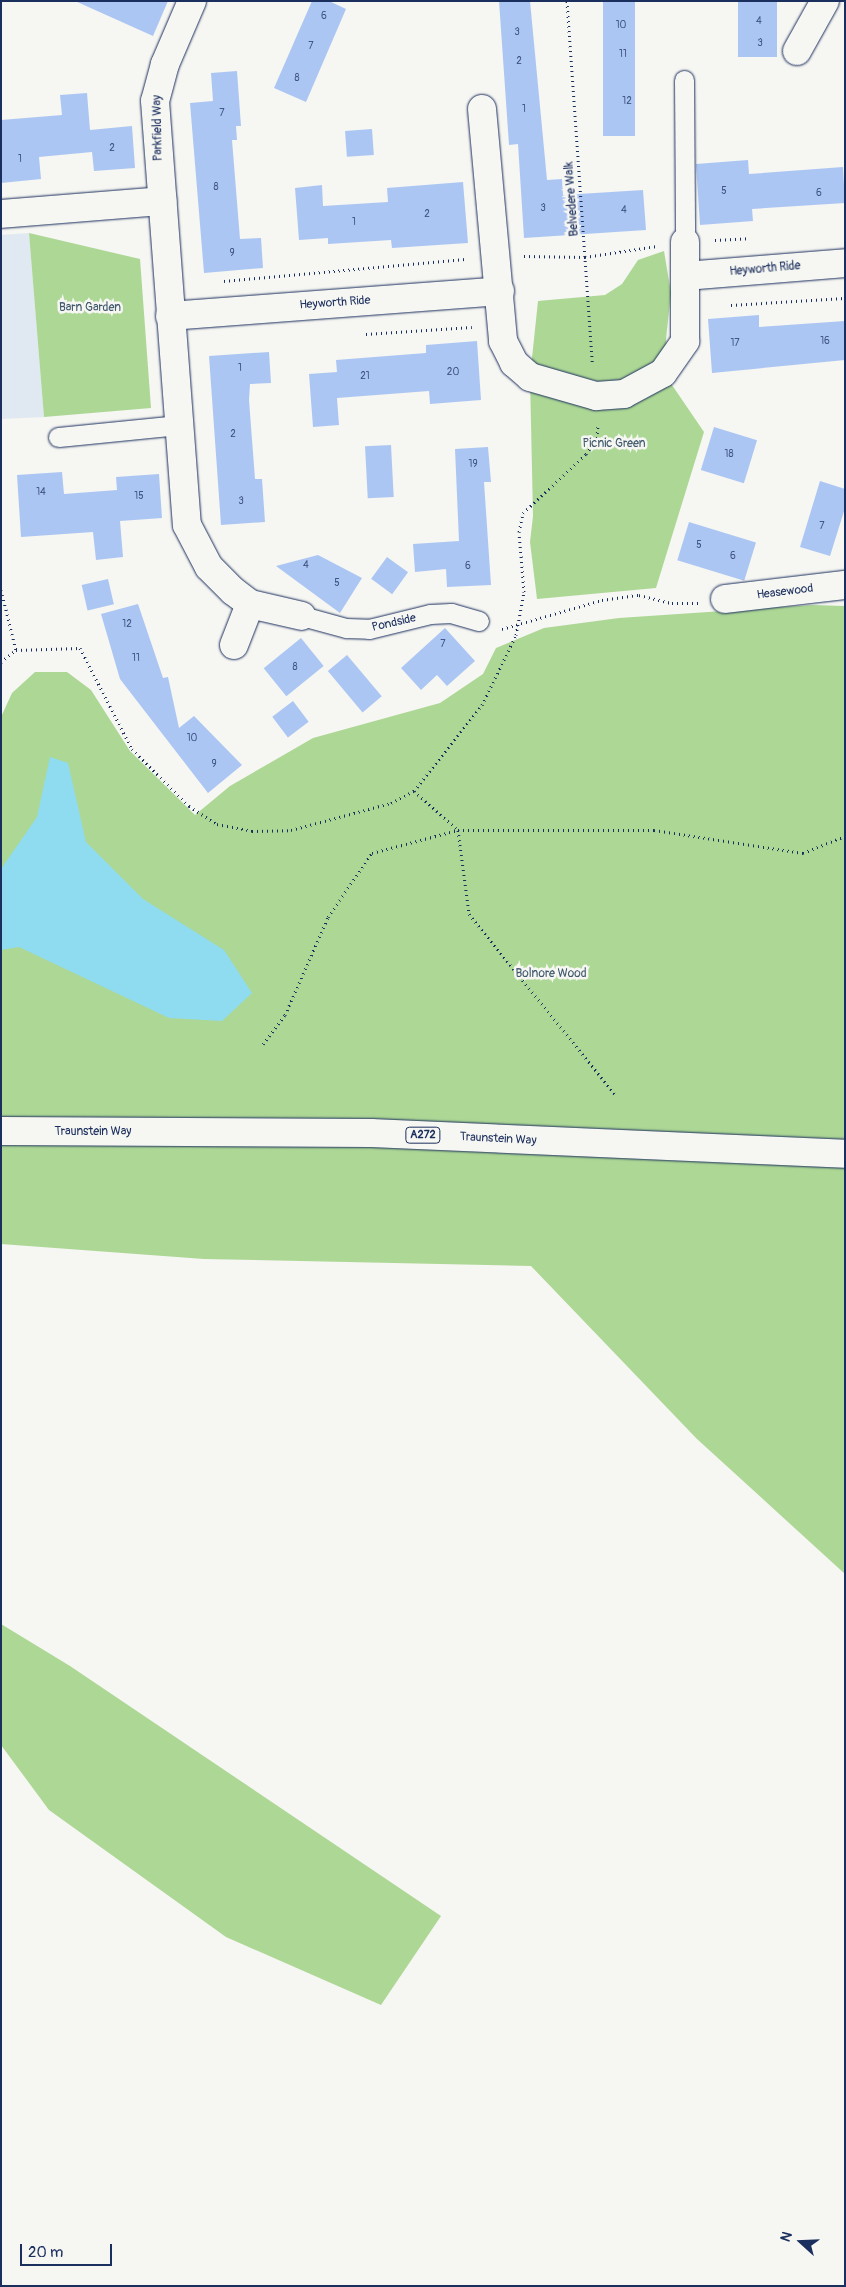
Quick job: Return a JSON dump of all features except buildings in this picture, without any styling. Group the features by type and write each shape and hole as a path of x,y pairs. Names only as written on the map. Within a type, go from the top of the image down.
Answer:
{"main road":[{"name":"Parkfield Way","path":"170,316 156,101 162,72 192,1"},
{"path":"797,51 825,1"},
{"path":"482,109 500,291 503,341 514,363 530,377 596,396 624,394 663,373 685,341 685,242"},
{"path":"1,214 162,202"},
{"name":"Heyworth Ride","path":"685,276 845,262"},
{"name":"Heyworth Ride","path":"170,316 500,291"},
{"name":"Pondside","path":"170,316 184,502 194,544 208,567 250,604 302,616"},
{"name":"Heasewood","path":"725,599 845,585"},
{"path":"234,645 250,604"},
{"name":"Traunstein Way","path":"1,1131 371,1133 845,1154"}],"lane":[{"path":"684,80 685,242"},
{"path":"58,437 178,426"},
{"name":"Pondside","path":"302,616 346,628 369,629 430,614 451,614 479,621"}],"path":[{"name":"Belvedere Walk","path":"414,791 482,705 517,625 524,592 519,532 523,513 586,454 597,438 596,396 583,286 567,1"},
{"path":"686,307 845,298"},
{"path":"1,590 16,650"},
{"path":"517,625 602,600 639,596 672,604 725,599"},
{"path":"1,662 16,650 80,648 132,749 189,806 218,824 252,831 291,830 391,803 414,791 458,830 469,914 614,1094"},
{"path":"263,1044 285,1015 328,917 372,852 458,830 654,830 804,853 845,836"}],"shaded area":[{"path":"29,233 44,417 1,419 1,235"}],"green space":[{"name":"Barn Garden","path":"29,233 140,259 151,408 44,417"},
{"name":"Picnic Green","path":"664,251 671,293 666,339 672,385 704,432 656,588 537,599 530,542 533,516 530,377 538,301 605,295 622,284 638,260"},
{"name":"Bolnore Wood","path":"812,605 845,606 845,1574 697,1439 531,1266 204,1259 1,1244 1,717 12,693 35,672 67,672 91,690 130,751 195,815 230,786 313,738 440,703 483,674 496,648 544,628 619,618"},
{"path":"1,1624 70,1666 441,1916 381,2005 226,1937 49,1810 1,1745"}],"water":[{"path":"50,757 68,763 86,842 143,899 224,950 252,993 222,1021 169,1018 19,947 1,950 1,869 37,817"}]}
